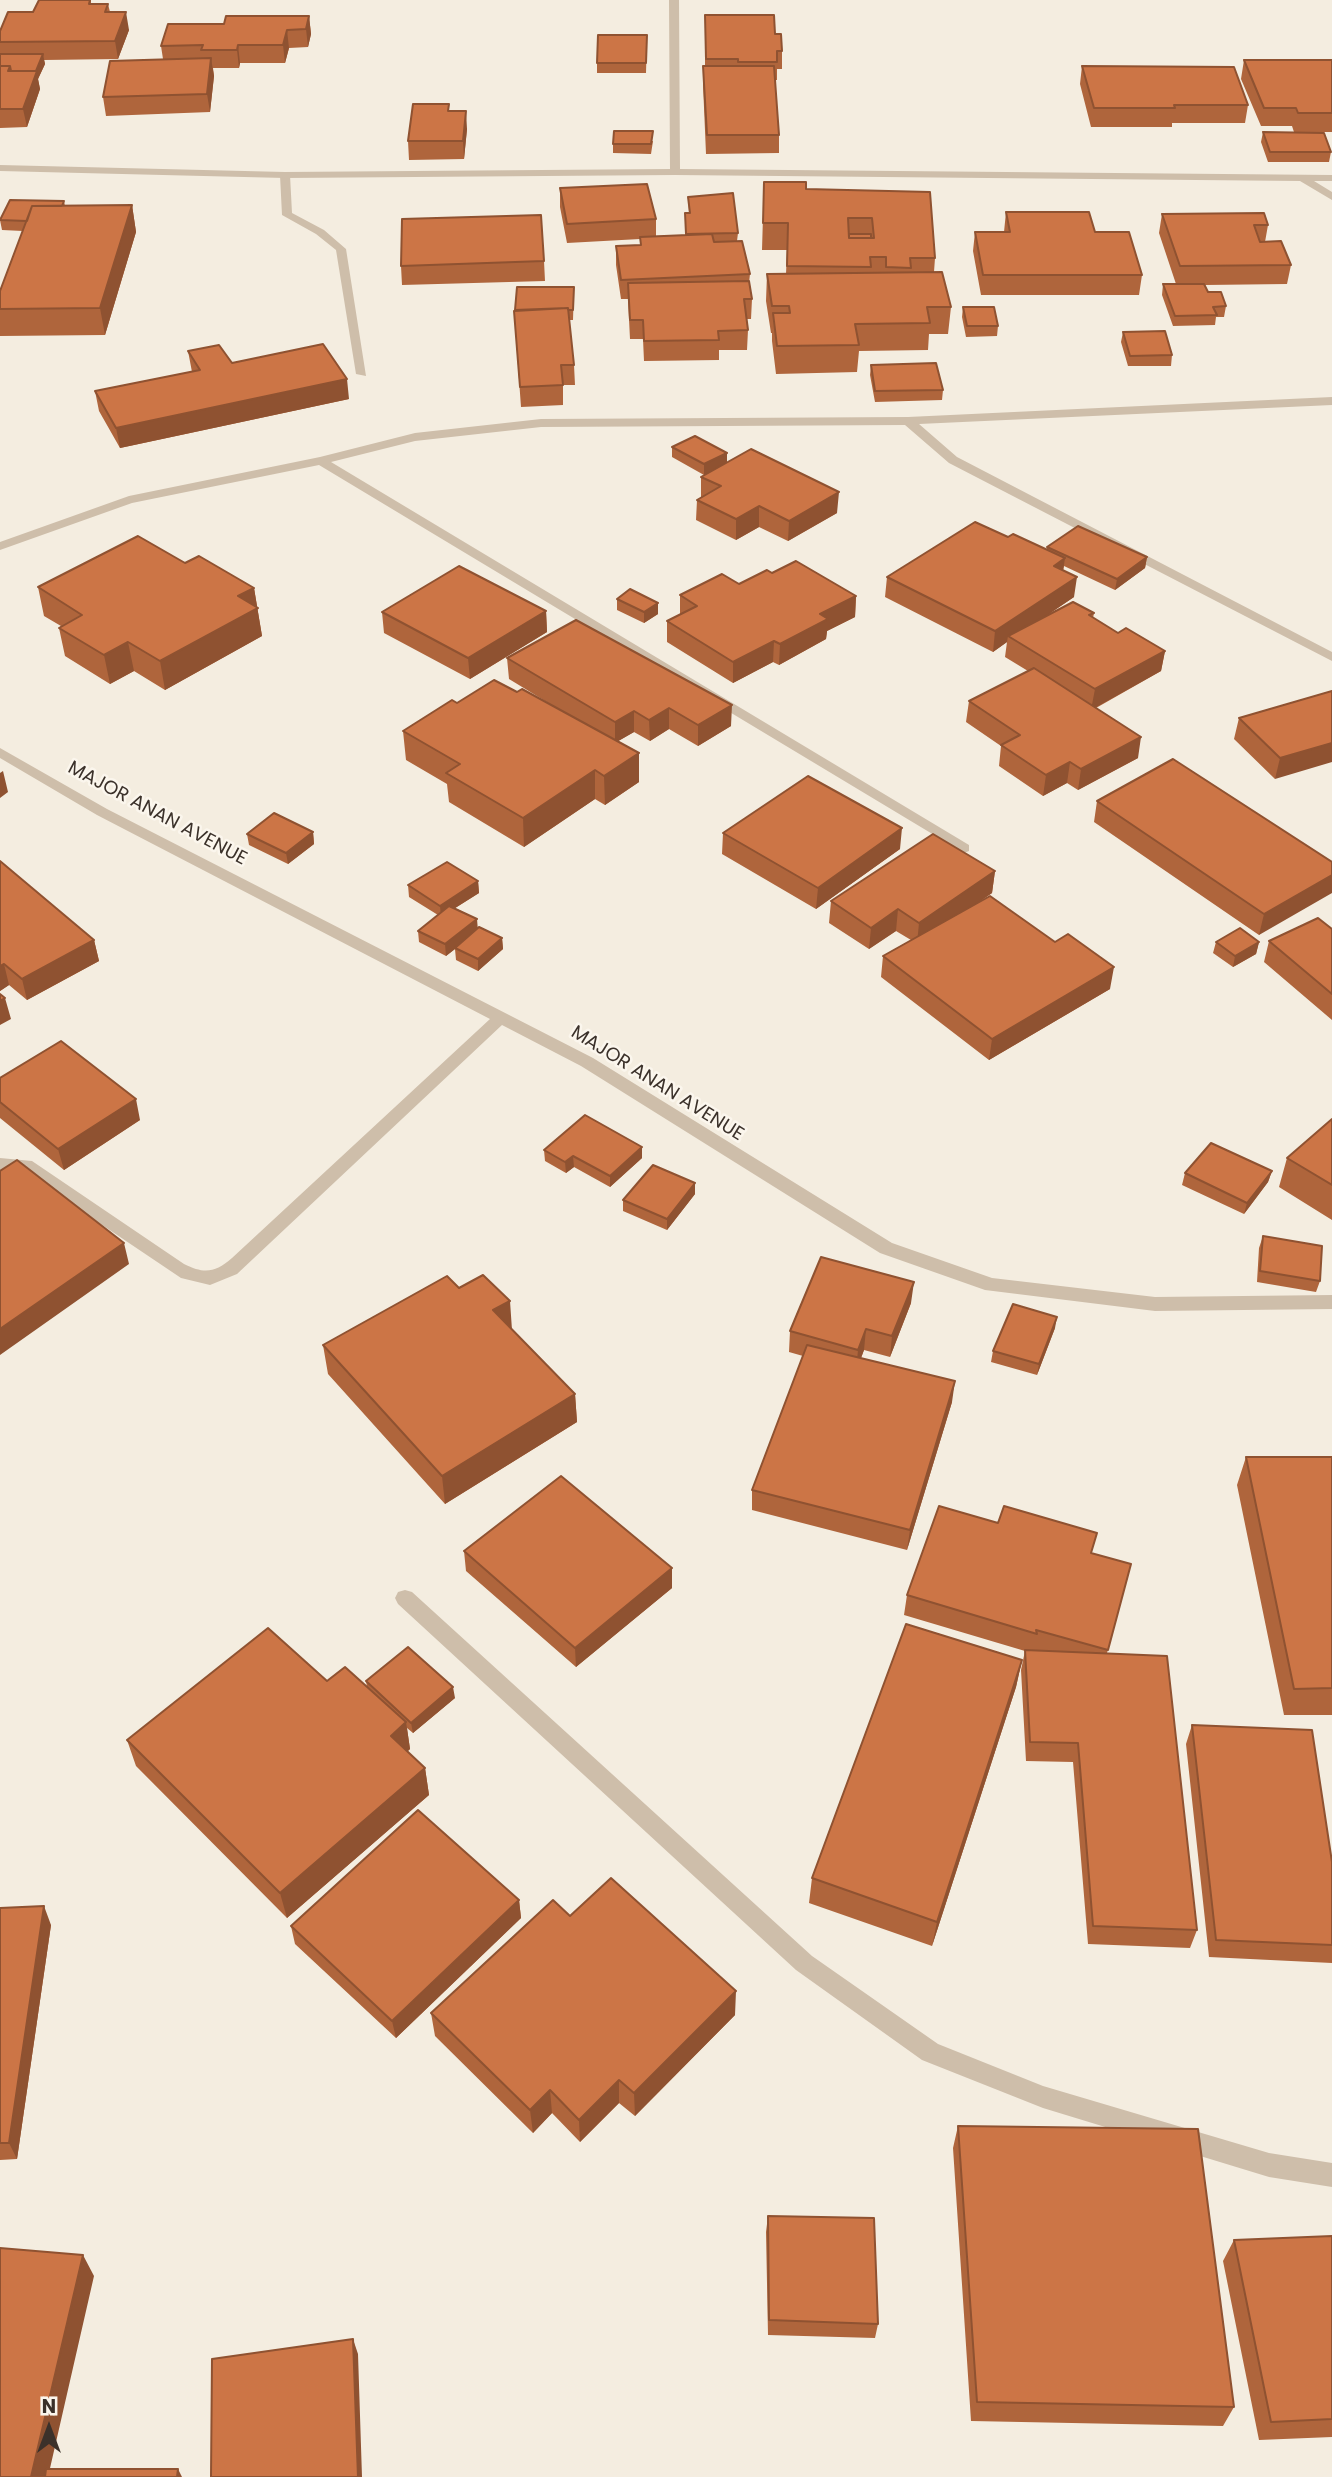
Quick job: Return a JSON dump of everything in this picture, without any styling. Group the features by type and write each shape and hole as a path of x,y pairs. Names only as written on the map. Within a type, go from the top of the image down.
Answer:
{"street":[{"path":"674,0 674,172"},
{"path":"0,168 285,175 674,172 1305,180 1332,178"},
{"path":"285,175 287,215 320,232 341,249 362,374"},
{"path":"1305,180 1332,197"},
{"path":"0,546 129,500 321,461 415,437 541,423 908,421 1332,401"},
{"path":"908,421 954,460 1332,657"},
{"path":"321,461 964,848"},
{"name":"MAJOR ANAN AVENUE","path":"0,752 102,813 587,1062 886,1248 990,1285 1155,1304 1332,1302"},
{"path":"0,1164 26,1165 178,1269 197,1279 210,1281 225,1275 501,1017"},
{"path":"405,1598 804,1963 930,2052 1043,2097 1269,2165 1332,2175"}],"building":[{"path":"39,0 90,0 89,4 108,4 105,12 126,12 115,41 0,42 0,31 8,12 33,12"},
{"path":"705,15 774,15 775,34 781,34 782,51 777,51 777,62 706,59"},
{"path":"226,16 309,16 306,29 287,30 283,45 238,45 237,50 201,50 203,45 161,46 168,24 224,24"},
{"path":"598,35 647,35 646,63 597,63"},
{"path":"0,54 43,54 36,71 11,71 10,66 0,66"},
{"path":"211,58 207,94 103,97 110,61"},
{"path":"1244,60 1332,60 1332,113 1298,113 1296,108 1264,108"},
{"path":"0,66 10,66 8,71 37,71 23,109 0,109"},
{"path":"703,66 774,66 779,135 707,135"},
{"path":"1082,66 1234,67 1248,105 1094,108"},
{"path":"413,104 449,104 448,111 466,111 463,141 408,141"},
{"path":"614,131 653,131 651,144 613,144"},
{"path":"1263,132 1324,133 1331,152 1270,152"},
{"path":"764,182 806,182 806,189 930,192 935,258 910,258 911,268 886,267 886,257 870,257 871,267 787,266 788,223 763,223","holes":["848,218 872,218 874,238 849,238"]},
{"path":"647,184 656,219 567,224 560,188"},
{"path":"733,193 738,233 686,234 685,213 690,213 688,197"},
{"path":"10,200 64,201 62,206 32,206 27,221 0,220"},
{"path":"132,205 100,308 0,309 0,291 32,206"},
{"path":"1006,212 1089,212 1095,232 1129,232 1142,275 983,275 975,232 1010,232"},
{"path":"1264,213 1268,225 1254,225 1260,242 1281,241 1291,265 1180,266 1162,214"},
{"path":"541,215 544,261 401,266 402,219"},
{"path":"712,234 714,242 742,241 750,274 621,280 616,246 641,245 640,237"},
{"path":"849,234 871,234 871,238 849,238"},
{"path":"942,272 951,307 927,307 930,323 855,324 859,345 777,346 773,313 790,313 789,306 772,306 767,274"},
{"path":"749,281 752,299 744,299 748,330 718,331 719,340 644,341 643,320 630,320 628,283"},
{"path":"1163,284 1204,284 1208,292 1221,292 1226,306 1213,307 1217,315 1175,316"},
{"path":"517,287 574,287 573,310 515,310"},
{"path":"963,307 994,307 998,326 967,326"},
{"path":"568,308 574,365 561,365 563,385 520,387 514,311"},
{"path":"1165,331 1172,355 1130,356 1123,332"},
{"path":"323,344 347,379 116,428 95,391 200,370 188,351 219,345 232,363"},
{"path":"936,363 943,390 875,391 871,365"},
{"path":"695,436 727,453 704,464 672,447"},
{"path":"751,449 839,492 789,521 759,506 736,519 697,500 721,486 701,477"},
{"path":"975,522 1008,537 1013,534 1065,558 1054,566 1077,577 995,631 887,577"},
{"path":"1078,526 1147,557 1117,579 1047,547"},
{"path":"138,536 185,563 199,556 254,588 238,596 258,608 160,661 128,642 104,655 59,628 82,615 38,587"},
{"path":"796,561 856,596 820,614 828,619 780,644 774,641 733,662 667,621 697,606 680,595 722,574 739,584 767,570 772,573"},
{"path":"459,566 546,611 468,658 382,612"},
{"path":"630,589 658,603 644,612 617,599"},
{"path":"1073,602 1094,613 1089,615 1118,633 1126,628 1165,651 1095,689 1008,636"},
{"path":"576,620 732,705 698,725 669,708 649,720 634,711 615,722 507,658"},
{"path":"1034,668 1141,737 1081,769 1070,762 1046,775 1001,745 1020,735 969,701"},
{"path":"494,680 517,692 522,689 639,753 604,776 595,770 523,818 446,773 460,764 403,731 452,700 457,703"},
{"path":"1332,691 1332,743 1280,758 1239,718"},
{"path":"1173,759 1332,862 1332,875 1264,914 1097,801"},
{"path":"808,776 902,828 818,888 723,833"},
{"path":"274,813 313,832 286,853 247,834"},
{"path":"933,834 995,871 919,923 898,909 871,928 831,901"},
{"path":"0,861 94,940 22,979 4,964 0,966"},
{"path":"447,862 478,881 440,906 408,885"},
{"path":"990,896 1055,942 1068,934 1114,967 992,1039 883,956"},
{"path":"449,906 477,919 445,944 418,931"},
{"path":"1318,918 1332,929 1332,994 1269,941"},
{"path":"479,927 502,938 478,959 455,948"},
{"path":"1240,928 1259,942 1235,956 1216,942"},
{"path":"61,1041 136,1099 58,1149 0,1102 0,1078"},
{"path":"585,1115 642,1147 610,1176 573,1156 565,1162 544,1150"},
{"path":"1332,1119 1332,1185 1287,1158"},
{"path":"1211,1143 1272,1171 1247,1203 1185,1173"},
{"path":"17,1160 124,1243 0,1329 0,1171"},
{"path":"653,1165 695,1183 667,1219 623,1200"},
{"path":"1263,1236 1322,1246 1320,1281 1260,1271"},
{"path":"821,1257 914,1282 892,1336 866,1329 858,1350 790,1331"},
{"path":"483,1275 510,1301 493,1310 575,1394 442,1476 323,1345 447,1276 459,1288"},
{"path":"1013,1304 1057,1317 1039,1364 993,1351"},
{"path":"807,1345 955,1381 910,1530 752,1490"},
{"path":"1246,1457 1332,1457 1332,1688 1294,1689"},
{"path":"561,1476 672,1568 575,1648 464,1551"},
{"path":"939,1506 998,1523 1004,1506 1097,1533 1091,1553 1131,1564 1108,1650 1036,1630 1037,1634 907,1595"},
{"path":"906,1624 1022,1660 937,1922 812,1878"},
{"path":"268,1628 327,1681 345,1667 406,1722 391,1736 425,1768 280,1893 127,1740"},
{"path":"408,1647 453,1687 411,1723 366,1681"},
{"path":"1025,1650 1167,1656 1197,1930 1093,1926 1078,1743 1030,1742"},
{"path":"1192,1725 1312,1730 1332,1862 1332,1945 1216,1940"},
{"path":"418,1810 519,1900 392,2021 291,1926"},
{"path":"611,1878 736,1991 634,2093 619,2080 579,2120 550,2090 530,2110 431,2013 553,1900 570,1916"},
{"path":"44,1906 9,2143 0,2143 0,1908"},
{"path":"958,2126 1198,2129 1234,2407 977,2402"},
{"path":"768,2216 874,2218 878,2324 769,2320"},
{"path":"1332,2236 1332,2419 1271,2422 1234,2240"},
{"path":"0,2248 83,2255 31,2477 0,2477"},
{"path":"353,2339 358,2477 211,2477 212,2359"},
{"path":"46,2469 178,2469 177,2477 45,2477"}]}
